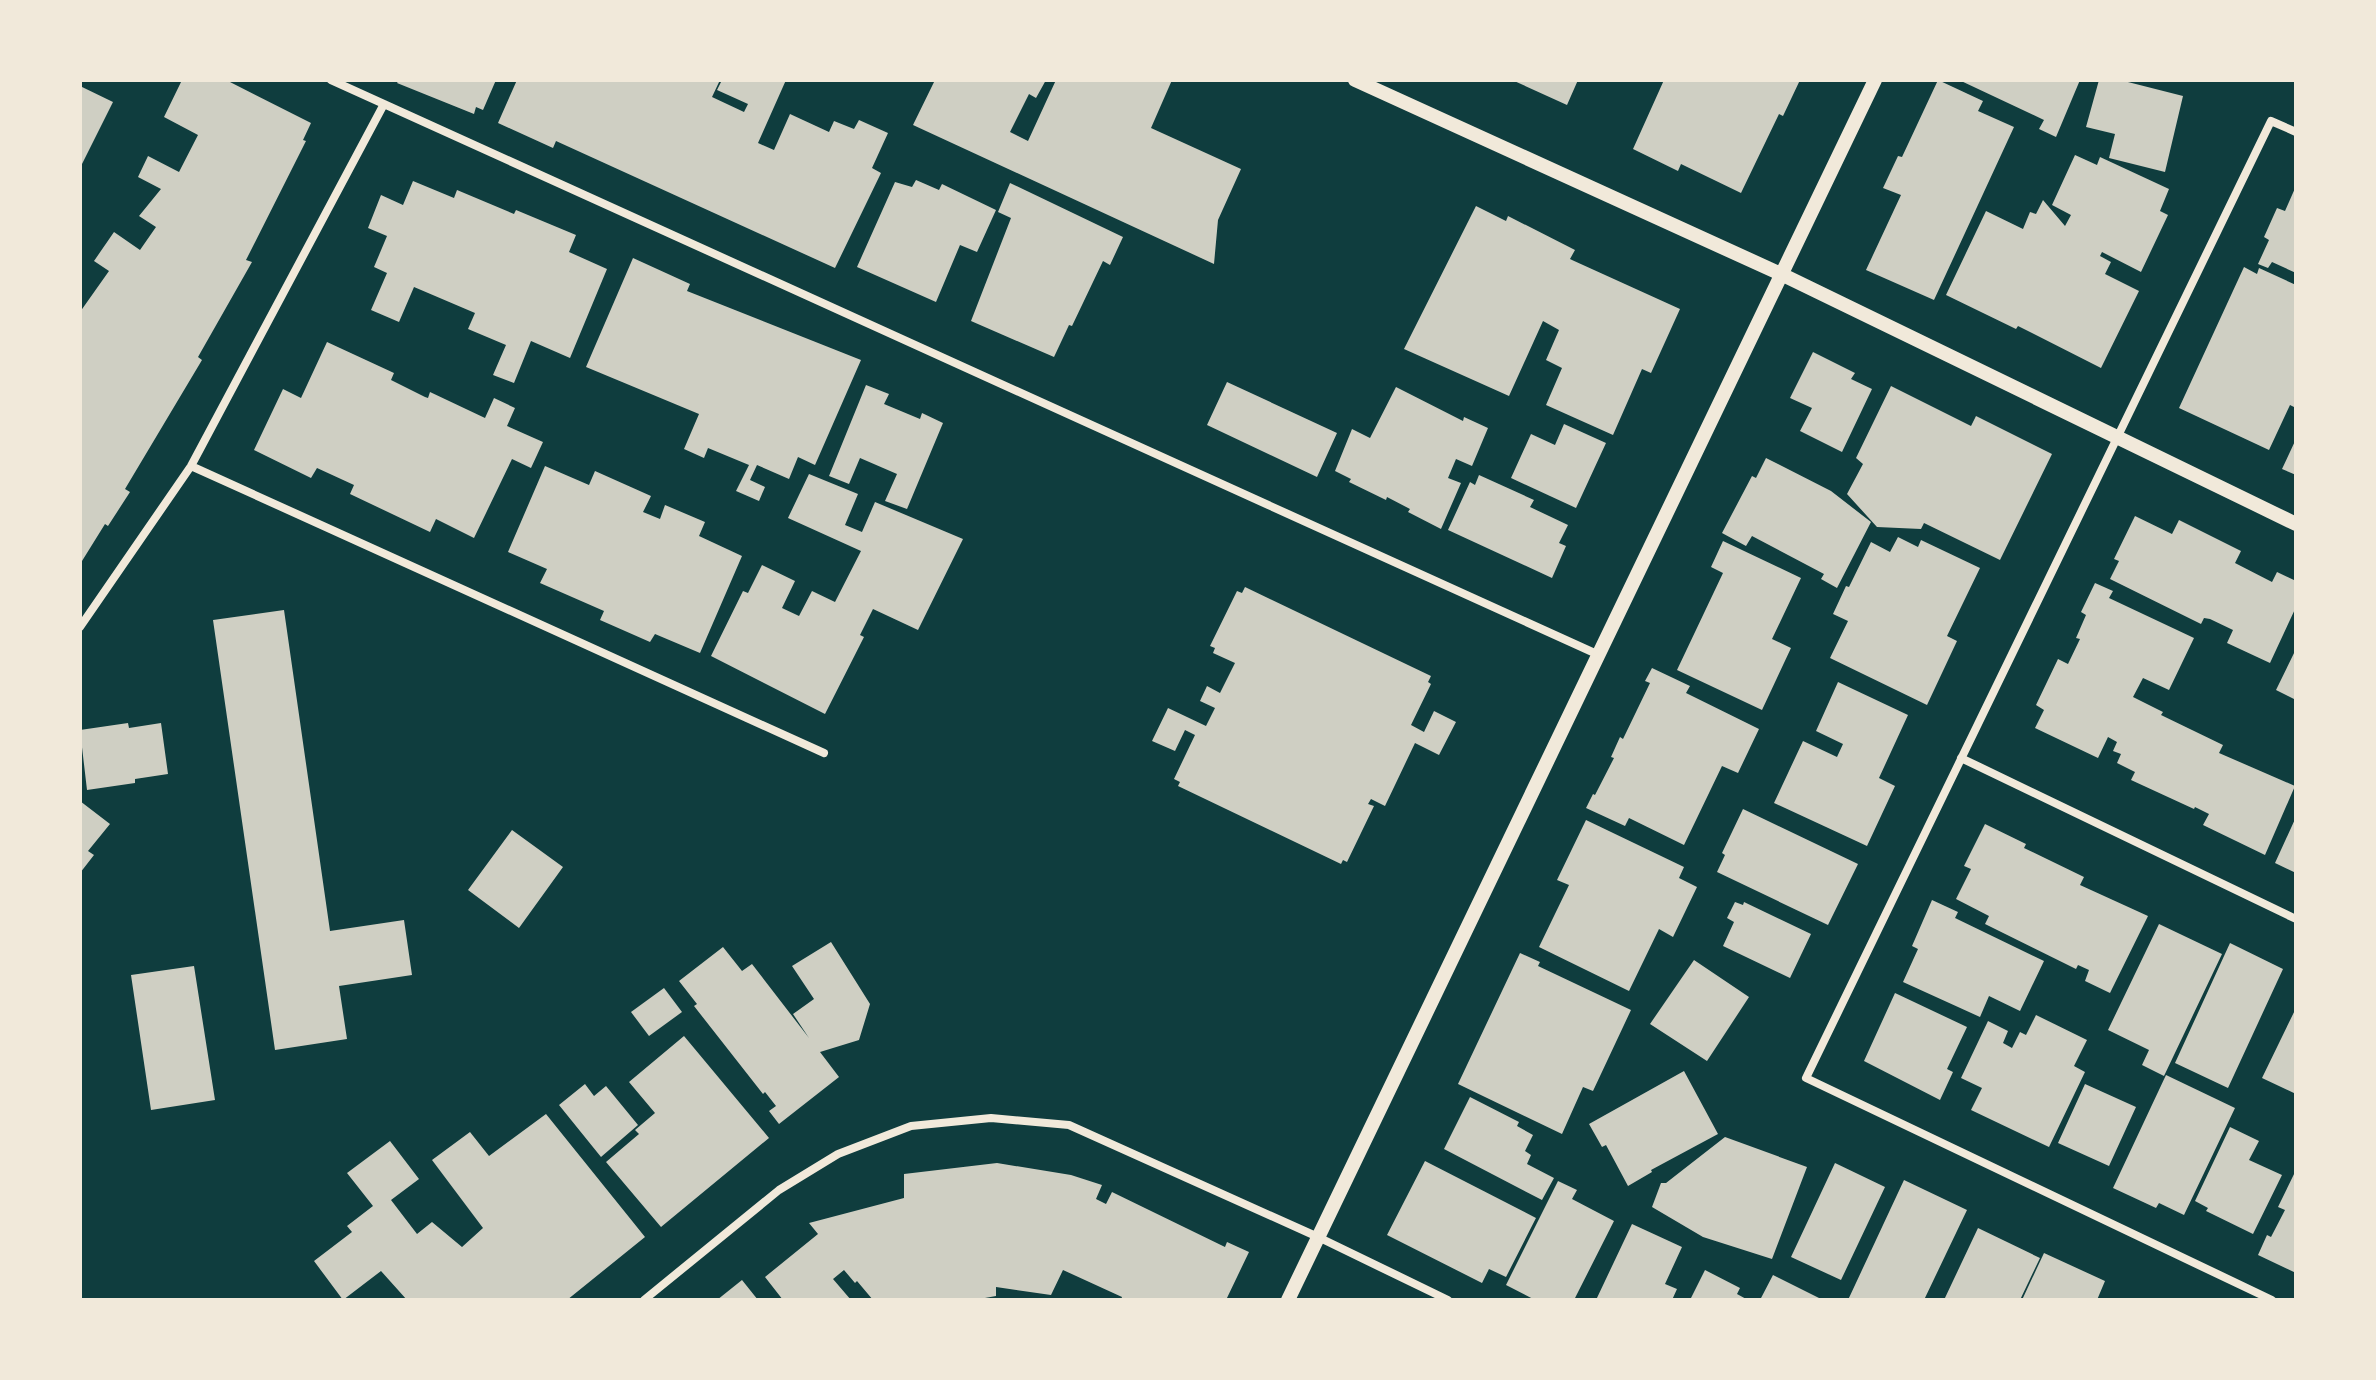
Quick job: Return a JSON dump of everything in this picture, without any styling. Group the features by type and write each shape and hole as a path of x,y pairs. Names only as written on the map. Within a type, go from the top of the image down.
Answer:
{"street":[{"path":"331,80 1600,656"},
{"path":"1355,80 1783,275 2296,524"},
{"path":"1288,1300 1875,80"},
{"path":"80,627 191,466 384,104"},
{"path":"2272,1300 1806,1078 2271,121 2296,132"},
{"path":"191,466 824,753"},
{"path":"1961,758 2296,919"},
{"path":"644,1300 779,1190 838,1154 911,1126 978,1119 1069,1125 1318,1237 1448,1300"}],"building":[{"path":"182,80 228,81 311,123 303,140 306,141 246,260 252,262 198,357 202,360 125,489 130,492 82,561 80,312 109,271 94,261 114,232 140,250 156,227 139,216 161,189 138,177 148,156 179,172 198,135 164,117"},
{"path":"399,80 496,80 483,110 476,107 474,114 397,83"},
{"path":"517,80 720,80 712,97 744,112 748,104 717,90 722,80 786,80 758,143 774,150 790,114 829,132 834,121 854,129 859,120 888,133 872,168 881,173 835,268 556,141 553,148 498,123"},
{"path":"935,80 1046,80 1036,98 1029,94 1010,132 1028,141 1056,80 1172,80 1151,128 1241,169 1218,220 1214,264 913,125"},
{"path":"1512,80 1578,80 1567,105"},
{"path":"1664,80 1800,80 1783,116 1779,114 1741,193 1681,164 1678,171 1633,149"},
{"path":"1938,80 1983,101 1978,111 2014,127 1934,300 1866,270 1901,195 1883,188 1898,156 1902,157"},
{"path":"1959,80 2080,80 2056,137 2039,129 2044,120"},
{"path":"2099,80 2120,80 2183,96 2165,172 2109,158 2115,134 2086,127"},
{"path":"80,86 113,102 80,168"},
{"path":"2075,155 2097,165 2100,157 2169,189 2160,211 2168,215 2141,272 2102,252 2100,256 2111,262 2105,274 2139,291 2101,368 2018,326 2016,329 1946,295 1986,211 2023,229 2030,212 2036,214 2043,200 2065,226 2071,215 2052,205"},
{"path":"916,180 939,190 942,184 996,210 977,252 960,245 936,302 857,267 895,182 912,187"},
{"path":"413,181 454,198 457,190 576,235 569,252 607,269 570,358 531,341 514,383 493,375 506,345 468,329 475,313 414,287 399,322 371,310 387,273 374,267 387,236 368,228 381,195 403,205"},
{"path":"1010,183 1123,237 1110,265 1103,261 1054,357 971,321 1011,218 998,212"},
{"path":"2296,186 2296,273 2272,262 2268,268 2258,264 2269,240 2264,237 2277,208 2285,211"},
{"path":"1476,206 1506,221 1508,216 1575,250 1570,259 1680,309 1651,373 1642,369 1613,435 1546,405 1562,368 1546,360 1559,330 1543,321 1509,396 1404,349"},
{"path":"633,258 690,284 687,291 861,360 815,465 798,457 789,479 757,465 750,480 765,487 759,501 736,491 749,465 708,448 704,458 684,449 699,414 586,367"},
{"path":"2244,267 2257,274 2259,268 2296,285 2296,408 2290,405 2269,450 2179,408"},
{"path":"327,342 394,373 391,380 425,397 428,398 430,392 485,418 494,398 515,408 507,426 543,442 531,468 512,459 474,538 436,519 430,532 350,494 354,485 317,468 311,478 254,450 283,389 301,398"},
{"path":"1813,352 1855,373 1851,379 1872,389 1842,452 1800,431 1812,408 1790,398"},
{"path":"1227,382 1337,433 1317,477 1207,425"},
{"path":"866,385 889,394 884,404 920,419 922,413 943,423 907,509 885,501 897,474 860,458 849,484 829,476"},
{"path":"1891,386 1971,426 1976,416 2052,454 2000,560 1924,523 1921,529 1877,527 1847,494 1863,464 1856,458"},
{"path":"1396,387 1463,421 1464,417 1488,428 1472,466 1456,459 1448,478 1461,483 1441,529 1387,497 1386,500 1349,482 1351,479 1335,471 1352,429 1370,438"},
{"path":"1564,424 1606,443 1576,508 1511,478 1531,434 1555,445"},
{"path":"2296,439 2296,475 2282,469"},
{"path":"1766,458 1831,491 1871,522 1837,588 1821,579 1824,574 1752,536 1746,546 1722,533 1752,476 1756,478"},
{"path":"545,466 589,485 595,471 651,496 643,512 660,519 665,505 705,522 699,536 742,556 700,653 655,634 650,642 600,620 604,611 540,583 547,569 508,552"},
{"path":"809,474 858,494 845,525 862,532 875,502 963,539 918,630 873,609 860,635 864,637 825,714 711,656 743,591 748,593 762,565 795,581 782,608 799,616 812,591 835,602 861,551 788,518"},
{"path":"1479,475 1534,500 1530,507 1568,525 1559,543 1566,546 1552,578 1448,530 1470,482 1475,485"},
{"path":"2135,516 2172,534 2179,520 2241,551 2235,563 2272,582 2277,572 2296,581 2296,607 2270,663 2227,643 2233,630 2210,619 2204,618 2201,624 2110,579 2119,561 2114,559"},
{"path":"1898,537 1918,547 1921,540 1980,568 1947,636 1957,641 1927,705 1830,658 1848,621 1833,614 1846,586 1849,587 1871,542 1890,552"},
{"path":"1723,541 1801,578 1772,639 1791,648 1762,710 1677,670 1723,573 1711,567"},
{"path":"2095,583 2113,591 2109,598 2194,638 2169,690 2143,678 2133,697 2163,712 2161,715 2223,745 2219,753 2295,786 2265,855 2203,825 2209,814 2131,780 2135,772 2117,763 2121,754 2113,751 2117,742 2108,737 2098,758 2035,728 2044,710 2036,705 2058,659 2068,664 2080,639 2076,638 2086,615 2081,612"},
{"path":"1245,587 1431,676 1428,682 1431,684 1411,725 1424,732 1434,711 1456,722 1439,755 1415,743 1385,806 1371,799 1368,804 1374,806 1347,862 1343,860 1341,864 1178,786 1180,782 1174,779 1195,735 1185,730 1175,751 1152,741 1168,708 1206,726 1215,708 1200,701 1207,686 1220,693 1235,663 1213,653 1215,648 1210,646 1237,591 1242,593"},
{"path":"284,610 330,931 404,920 412,975 339,986 347,1039 275,1050 213,620"},
{"path":"2296,649 2296,700 2276,690"},
{"path":"1652,668 1690,686 1686,693 1759,729 1738,773 1722,766 1684,845 1629,818 1625,826 1586,808 1650,683 1645,681"},
{"path":"1838,682 1908,715 1879,778 1895,786 1867,846 1774,803 1803,741 1837,757 1843,744 1816,731"},
{"path":"128,723 129,728 161,723 168,774 135,779 135,783 87,790 80,730"},
{"path":"80,801 110,824 88,851 94,855 80,873"},
{"path":"1743,809 1858,864 1828,925 1717,872 1725,855 1722,853"},
{"path":"2296,817 2296,873 2275,863"},
{"path":"1586,820 1684,867 1679,878 1697,887 1673,937 1659,929 1629,991 1539,947 1569,885 1557,880"},
{"path":"1985,824 2026,844 2024,848 2084,877 2080,885 2148,916 2110,993 2085,981 2089,970 2078,965 2076,969 1985,924 1989,916 1956,899 1971,869 1964,866"},
{"path":"512,830 563,867 519,928 468,890"},
{"path":"1932,900 1958,912 1955,918 2044,961 2020,1011 1989,996 1980,1017 1903,982 1918,949 1912,946"},
{"path":"1735,902 1743,905 1744,902 1811,934 1790,978 1723,946 1734,922 1727,918"},
{"path":"2159,924 2222,954 2164,1076 2142,1065 2149,1050 2108,1030"},
{"path":"831,942 870,1004 859,1040 820,1052 839,1077 779,1124 769,1111 776,1106 765,1092 763,1094 694,1006 697,1004 679,981 723,947 742,971 752,964 809,1038 793,1014 814,999 792,966"},
{"path":"2230,943 2283,969 2228,1088 2175,1063"},
{"path":"1520,953 1540,962 1538,966 1631,1010 1593,1091 1583,1087 1562,1134 1458,1084"},
{"path":"1694,960 1749,997 1707,1061 1650,1024"},
{"path":"194,966 215,1100 151,1110 131,975"},
{"path":"664,988 682,1012 649,1036 631,1012"},
{"path":"1895,993 1967,1027 1947,1069 1953,1072 1940,1100 1864,1061"},
{"path":"2296,1008 2296,1094 2262,1078"},
{"path":"2036,1015 2087,1040 2074,1066 2085,1072 2049,1147 1971,1110 1982,1088 1961,1078 1988,1021 2008,1031 2003,1043 2012,1048 2020,1032 2026,1035"},
{"path":"684,1036 769,1138 661,1227 606,1162 639,1134 635,1130 655,1113 629,1082"},
{"path":"1684,1071 1718,1134 1628,1186 1606,1145 1602,1147 1589,1124"},
{"path":"2166,1075 2235,1108 2184,1215 2159,1203 2156,1208 2113,1188"},
{"path":"585,1084 594,1096 606,1086 638,1125 601,1157 559,1105"},
{"path":"2085,1084 2136,1107 2109,1166 2058,1143"},
{"path":"1470,1097 1519,1122 1517,1126 1533,1135 1525,1151 1531,1155 1527,1164 1554,1178 1542,1200 1444,1149"},
{"path":"546,1114 645,1237 567,1300 407,1300 381,1271 343,1300 314,1261 352,1232 347,1226 373,1206 347,1173 390,1141 419,1179 391,1200 417,1234 432,1222 462,1247 483,1228 432,1160 470,1132 489,1156"},
{"path":"2230,1127 2259,1141 2249,1160 2282,1175 2253,1234 2206,1211 2208,1208 2195,1201"},
{"path":"1725,1137 1807,1167 1772,1259 1703,1237 1652,1207 1661,1183 1666,1183"},
{"path":"1425,1161 1536,1218 1506,1277 1489,1269 1482,1283 1387,1235"},
{"path":"997,1163 1071,1175 1102,1185 1096,1199 1106,1204 1112,1192 1225,1247 1227,1242 1249,1252 1226,1300 1121,1300 1122,1297 1063,1270 1051,1295 996,1287 996,1296 974,1300 873,1300 844,1270 833,1279 851,1300 783,1300 765,1277 818,1234 809,1223 904,1198 904,1174"},
{"path":"1835,1163 1885,1187 1841,1280 1791,1257"},
{"path":"2296,1170 2296,1273 2258,1255 2267,1235 2271,1237 2285,1210 2278,1207"},
{"path":"1904,1180 1967,1210 1924,1300 1848,1300"},
{"path":"1558,1181 1577,1190 1572,1199 1614,1221 1574,1300 1535,1300 1506,1285"},
{"path":"1632,1224 1682,1247 1665,1284 1677,1289 1672,1300 1596,1300"},
{"path":"1978,1228 2040,1258 2020,1300 1944,1300"},
{"path":"2044,1253 2105,1281 2097,1300 2022,1300"},
{"path":"1705,1270 1740,1288 1737,1294 1748,1300 1690,1300"},
{"path":"1773,1275 1823,1300 1760,1300"},
{"path":"742,1280 758,1300 717,1300"}]}
